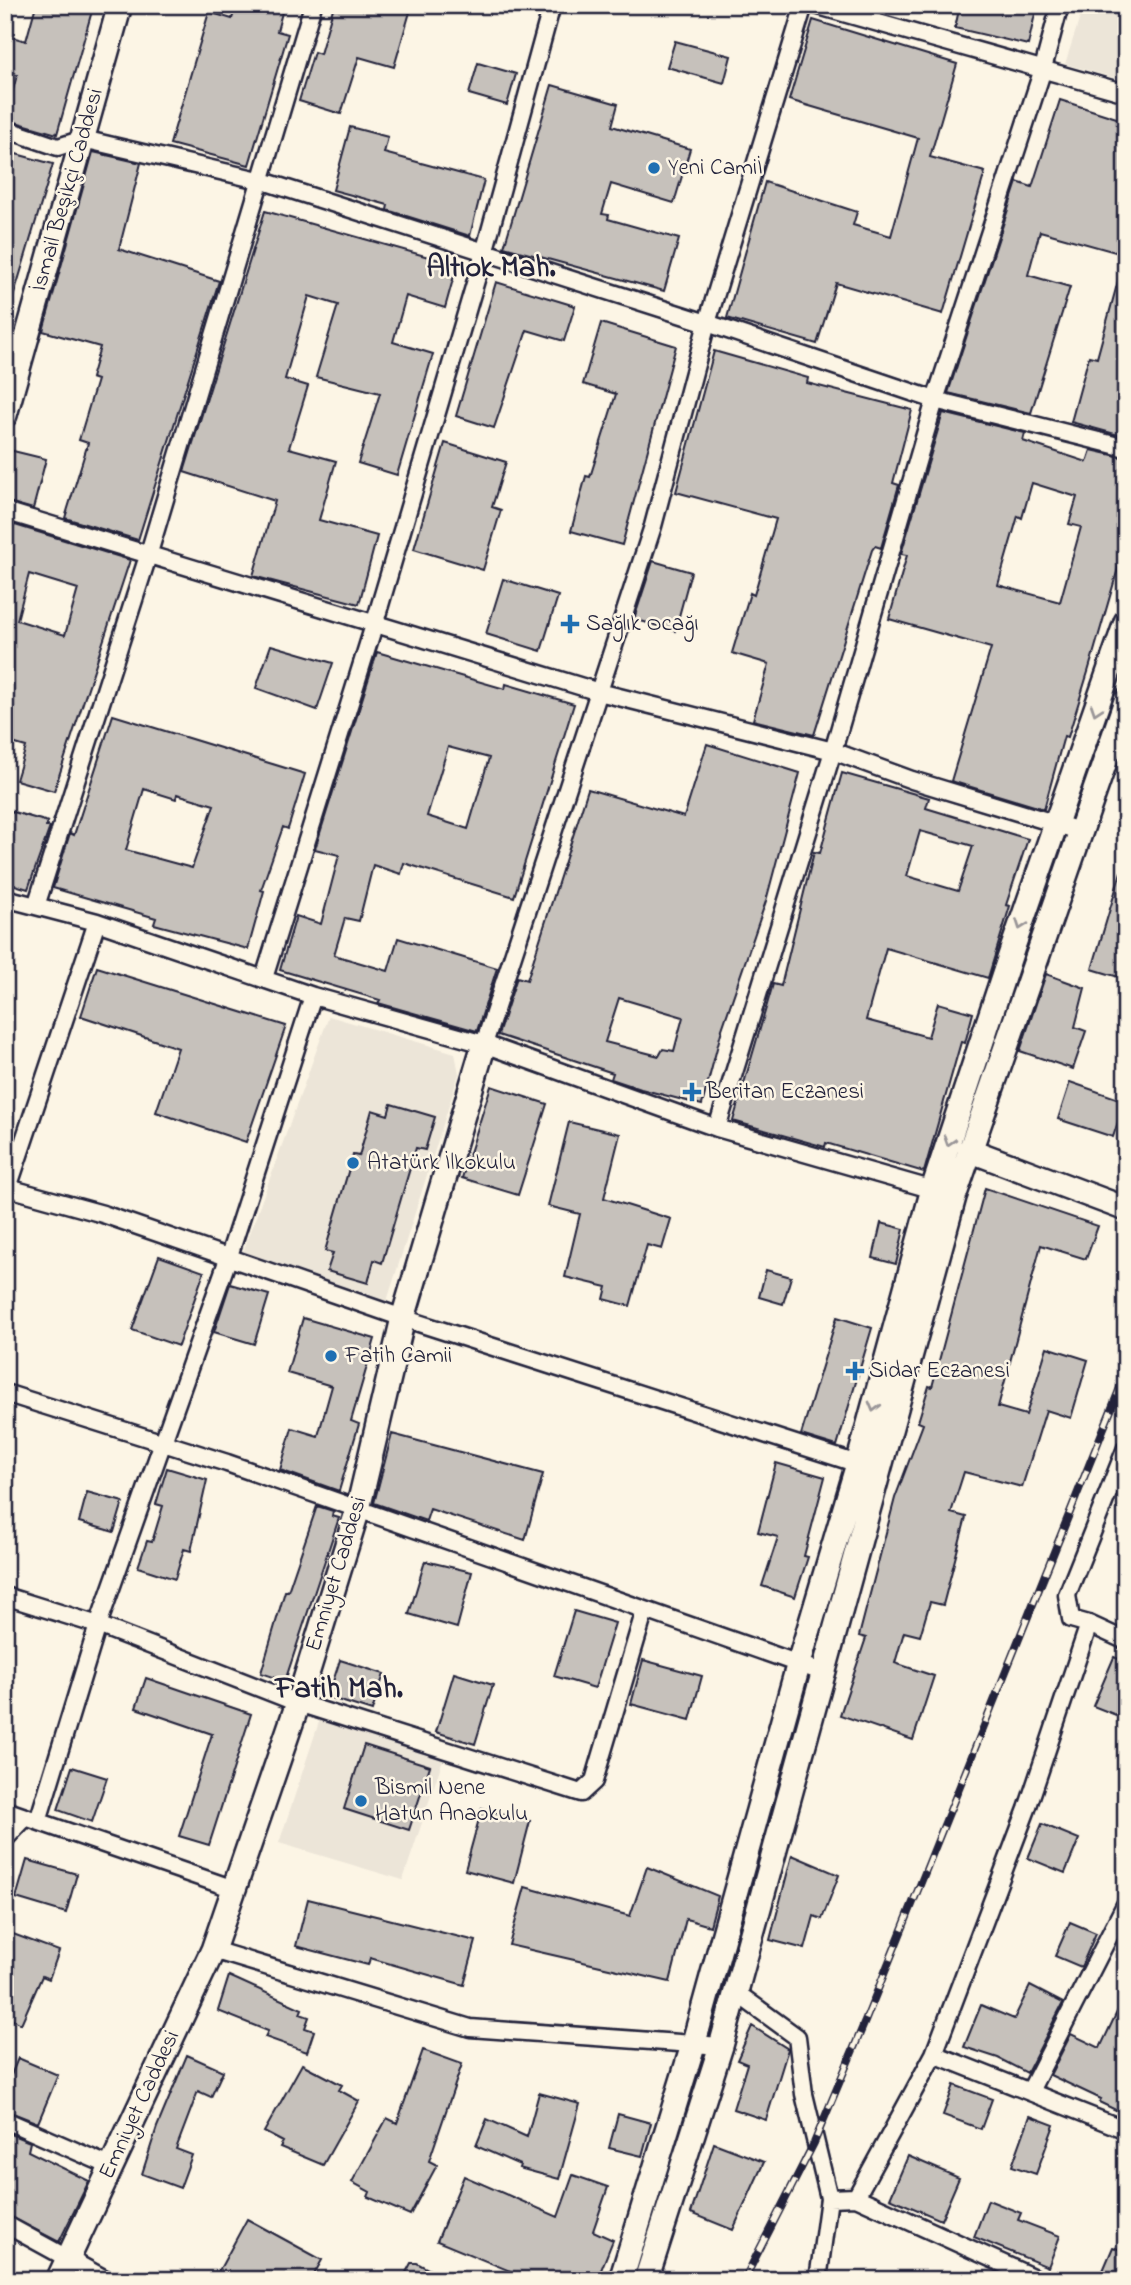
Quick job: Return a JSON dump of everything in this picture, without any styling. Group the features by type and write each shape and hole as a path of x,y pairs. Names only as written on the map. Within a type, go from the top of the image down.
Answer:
{"street":[{"name":"İsmail Beşikçi Caddesi","path":"5,415 120,5"},
{"path":"36,906 148,556 313,5"},
{"path":"264,978 375,622 484,253 552,5"},
{"path":"484,1044 653,526 707,323 804,5"},
{"path":"816,5 1042,72 1126,93"},
{"path":"717,1128 833,751 935,400 1042,72 1059,5"},
{"path":"5,130 58,147 83,139 262,181 707,323 935,400 1126,448"},
{"path":"5,511 599,692 833,751 912,780 1083,832"},
{"path":"621,2280 694,2042 798,1666 858,1464 1056,824 1126,622"},
{"path":"646,2280 721,2046 822,1672 944,1193 969,1150 1083,832 1126,701"},
{"path":"5,898 97,922 313,996 484,1044 717,1128 944,1193"},
{"path":"97,922 7,1188 103,1214 403,1318 858,1464"},
{"path":"5,1839 32,1819 161,1443 228,1259 313,996"},
{"name":"Emniyet Caddesi","path":"58,2280 213,1950 298,1703 358,1508 403,1318 484,1044"},
{"path":"969,1150 1126,1209"},
{"path":"5,1393 358,1508 798,1666 822,1672"},
{"path":"1126,1448 1067,1595 1070,1619 1089,1624 1126,1642"},
{"path":"5,1596 99,1625 298,1703 581,1793 594,1781 645,1610"},
{"path":"856,2197 934,2054 1027,1809 1089,1624"},
{"path":"5,1810 234,1889"},
{"path":"1030,2091 1120,1932 1126,1903"},
{"path":"213,1950 470,2028 721,2046"},
{"path":"734,1992 797,2037 804,2094 828,2198 818,2280"},
{"path":"934,2054 1126,2130"},
{"path":"5,2120 110,2166"},
{"path":"828,2198 856,2197 1039,2280"},
{"path":"5,2224 107,2280"}],"shaded area":[{"path":"1084,5 1126,5 1126,81 1065,64"},
{"name":"Atatürk İlkokulu","path":"329,1016 455,1053 459,1074 387,1301 243,1252"},
{"name":"Bismil Nene Hatun Anaokulu","path":"320,1719 443,1759 403,1880 279,1843"}],"building":[{"path":"36,5 72,5 92,11 57,134 5,119 17,75 5,72 5,35 26,41"},
{"path":"236,5 284,5 277,31 288,34 249,165 170,144 209,12 232,19"},
{"path":"334,5 412,5 394,67 359,57 341,114 299,101 314,52 320,54"},
{"path":"960,5 1037,5 1028,45 955,28"},
{"path":"813,20 957,64 930,157 985,172 943,314 836,283 817,344 727,318 765,182 857,212 853,225 891,236 918,138 789,100"},
{"path":"675,41 731,56 724,83 667,67"},
{"path":"478,63 516,74 507,105 469,94"},
{"path":"552,85 618,104 612,126 690,149 674,203 611,184 602,214 609,215 608,219 679,239 664,291 504,247"},
{"path":"1060,100 1126,121 1126,255 1040,231 1028,275 1070,287 1031,413 948,393 1017,182 1032,187"},
{"path":"350,127 388,137 384,153 484,180 470,236 387,210 388,205 333,190"},
{"path":"5,151 53,164 9,311 5,311"},
{"path":"93,152 141,163 119,249 219,281 138,540 65,518 88,443 79,440 97,380 91,378 100,347 43,331"},
{"path":"265,211 457,265 445,308 406,296 393,342 433,354 397,475 358,463 380,393 316,377 338,305 309,296 285,379 308,386 289,448 336,461 319,520 377,536 359,604 253,576 275,501 184,472"},
{"path":"1121,270 1126,271 1126,437 1071,422 1089,356 1097,358"},
{"path":"496,282 575,306 564,341 527,330 494,428 456,416"},
{"path":"601,323 676,346 622,545 571,531 586,476 590,477 616,394 583,384"},
{"path":"714,351 808,378 807,383 912,410 893,483 899,485 881,548 875,546 872,550 814,735 753,720 769,664 732,653 750,593 754,595 776,519 676,492"},
{"path":"943,413 1025,433 1023,441 1087,462 1091,450 1126,458 1126,541 1068,737 1064,736 1044,809 951,781 991,648 889,619 907,555 901,554","holes":["1032,483 1077,497 1069,524 1081,527 1060,602 998,585 1018,516 1022,518"]},
{"path":"445,443 506,462 492,507 501,510 483,570 414,549"},
{"path":"5,449 46,459 33,509 5,501"},
{"path":"5,522 130,560 54,791 16,780 26,747 5,741","holes":["29,574 78,589 65,635 17,620"]},
{"path":"653,561 691,572 675,631 634,619"},
{"path":"503,579 558,596 541,651 486,634"},
{"path":"271,645 333,663 317,710 256,688"},
{"path":"377,652 505,689 506,684 574,704 514,897 404,863 401,874 373,865 359,921 345,918 334,955 388,971 398,938 497,968 477,1031 378,1003 380,1000 280,970 296,916 321,924 339,855 315,849","holes":["448,747 489,758 468,829 427,816"]},
{"path":"113,715 305,774 288,829 283,827 261,890 264,891 248,949 154,924 156,918 53,888 70,833 74,835","holes":["144,789 176,799 177,794 214,805 192,868 126,850"]},
{"path":"707,744 800,773 766,901 722,1029 702,1105 611,1079 613,1073 498,1035 517,977 527,980 588,789 684,817","holes":["619,998 683,1017 674,1051 663,1049 659,1056 605,1042"]},
{"path":"842,773 929,798 926,808 1028,839 1006,905 1010,906 988,978 886,948 866,1020 928,1037 938,1003 973,1013 965,1043 961,1042 924,1172 826,1143 825,1147 733,1121 773,984 781,986 814,852 820,853","holes":["920,831 973,846 958,891 907,876"]},
{"path":"10,811 48,822 46,826 50,827 28,889 5,882 5,828"},
{"path":"1121,872 1126,872 1126,966 1122,978 1092,969"},
{"path":"97,967 286,1026 246,1142 156,1112 178,1048 81,1016"},
{"path":"1046,974 1085,988 1075,1027 1086,1031 1073,1069 1020,1051"},
{"path":"1070,1082 1125,1101 1113,1137 1058,1119"},
{"path":"491,1086 547,1104 518,1195 462,1178"},
{"path":"391,1104 435,1117 425,1150 416,1148 382,1263 374,1260 368,1283 327,1271 333,1253 325,1251 353,1155 359,1156 372,1110 388,1115"},
{"path":"569,1122 620,1134 604,1198 671,1219 662,1249 647,1245 630,1306 604,1299 607,1287 565,1277 580,1214 548,1206"},
{"path":"985,1188 1098,1226 1086,1259 1041,1245 998,1407 1026,1415 1047,1347 1088,1360 1071,1418 1046,1410 1022,1487 964,1472 951,1513 966,1517 943,1605 930,1602 920,1636 904,1632 895,1663 934,1676 913,1740 840,1715 866,1638 859,1636 895,1498 923,1424 918,1422 929,1386 932,1387"},
{"path":"881,1223 904,1229 896,1264 873,1258"},
{"path":"159,1256 204,1272 178,1346 132,1330"},
{"path":"766,1270 791,1277 783,1304 759,1297"},
{"path":"230,1284 269,1295 254,1344 214,1332"},
{"path":"837,1317 872,1328 837,1446 801,1435"},
{"path":"303,1318 375,1339 351,1421 359,1424 339,1491 280,1470 292,1428 318,1436 332,1386 287,1373"},
{"path":"392,1434 543,1474 525,1540 430,1509 426,1521 374,1503"},
{"path":"776,1463 825,1477 804,1556 808,1557 795,1597 762,1586 778,1537 758,1532"},
{"path":"167,1468 207,1480 191,1551 184,1549 175,1579 138,1567 147,1541 152,1542 163,1506 156,1504"},
{"path":"87,1492 123,1502 114,1532 79,1522"},
{"path":"317,1506 333,1511 332,1516 339,1518 285,1681 261,1673 285,1591 288,1591"},
{"path":"425,1561 472,1572 457,1628 409,1614"},
{"path":"574,1611 615,1623 595,1688 554,1676"},
{"path":"1114,1657 1126,1662 1126,1719 1093,1706"},
{"path":"340,1660 384,1674 372,1711 328,1697"},
{"path":"643,1660 702,1676 690,1720 631,1704"},
{"path":"454,1673 493,1685 475,1744 436,1732"},
{"path":"146,1678 251,1714 209,1845 179,1836 212,1734 136,1708"},
{"path":"364,1745 430,1766 409,1830 344,1809"},
{"path":"72,1767 107,1778 92,1822 58,1810"},
{"path":"482,1808 530,1821 514,1883 465,1870"},
{"path":"1042,1824 1079,1839 1065,1873 1028,1858"},
{"path":"792,1855 839,1875 822,1919 814,1916 805,1949 770,1940"},
{"path":"27,1860 77,1874 66,1913 16,1898"},
{"path":"647,1867 718,1896 710,1926 686,1919 670,1982 509,1945 525,1887 630,1916"},
{"path":"308,1899 476,1941 464,1985 370,1958 368,1965 296,1946"},
{"path":"1070,1922 1096,1933 1081,1967 1055,1956"},
{"path":"5,1931 59,1951 49,1979 42,1976 21,2024 5,2016"},
{"path":"229,1976 302,2009 300,2014 309,2017 305,2028 314,2031 307,2052 265,2037 268,2031 218,2011"},
{"path":"1030,1986 1063,2003 1027,2073 998,2058 964,2047 981,2005 1014,2019"},
{"path":"1126,1993 1126,2115 1099,2102 1101,2099 1050,2075 1071,2034 1100,2048"},
{"path":"752,2026 788,2049 766,2120 733,2109 747,2064 737,2060"},
{"path":"423,2050 462,2064 429,2161 437,2165 410,2215 368,2197 370,2192 352,2182 387,2118 397,2123"},
{"path":"187,2055 223,2071 211,2097 198,2091 176,2149 192,2155 180,2188 142,2174 157,2127"},
{"path":"18,2058 58,2075 38,2123 5,2110 5,2090"},
{"path":"302,2064 342,2085 339,2090 359,2101 323,2165 280,2147 283,2142 264,2132"},
{"path":"954,2085 992,2099 981,2129 943,2115"},
{"path":"539,2093 580,2104 559,2179 519,2168 520,2165 476,2146 487,2119 527,2137"},
{"path":"618,2114 651,2123 642,2156 609,2148"},
{"path":"1030,2116 1054,2125 1036,2174 1012,2166"},
{"path":"5,2132 30,2142 28,2151 89,2181 59,2242 5,2214"},
{"path":"714,2143 764,2162 733,2230 691,2213"},
{"path":"908,2156 959,2178 941,2220 890,2198"},
{"path":"573,2175 608,2187 593,2231 613,2240 597,2280 532,2280 437,2241 464,2176 558,2217"},
{"path":"988,2200 1021,2213 1018,2220 1060,2236 1048,2267 974,2237"},
{"path":"247,2219 322,2260 311,2280 214,2280"},
{"path":"1113,2247 1126,2252 1126,2280 1099,2280"},
{"path":"411,2263 417,2263 448,2280 402,2280"}],"railway":[{"path":"744,2280 814,2143 1126,1373"}],"place":[{"name":"Yeni Camiİ","path":"654,168"},
{"name":"Sağlık Ocağı","path":"570,624"},
{"name":"Beritan Eczanesi","path":"692,1092"},
{"name":"Atatürk İlkokulu","path":"353,1163"},
{"name":"Fatih Camii","path":"331,1356"},
{"name":"Sidar Eczanesi","path":"855,1371"},
{"name":"Bismil Nene Hatun Anaokulu","path":"361,1801"}],"district":[{"name":"Altıok Mah.","path":"491,269"},
{"name":"Fatih Mah.","path":"339,1690"}]}
